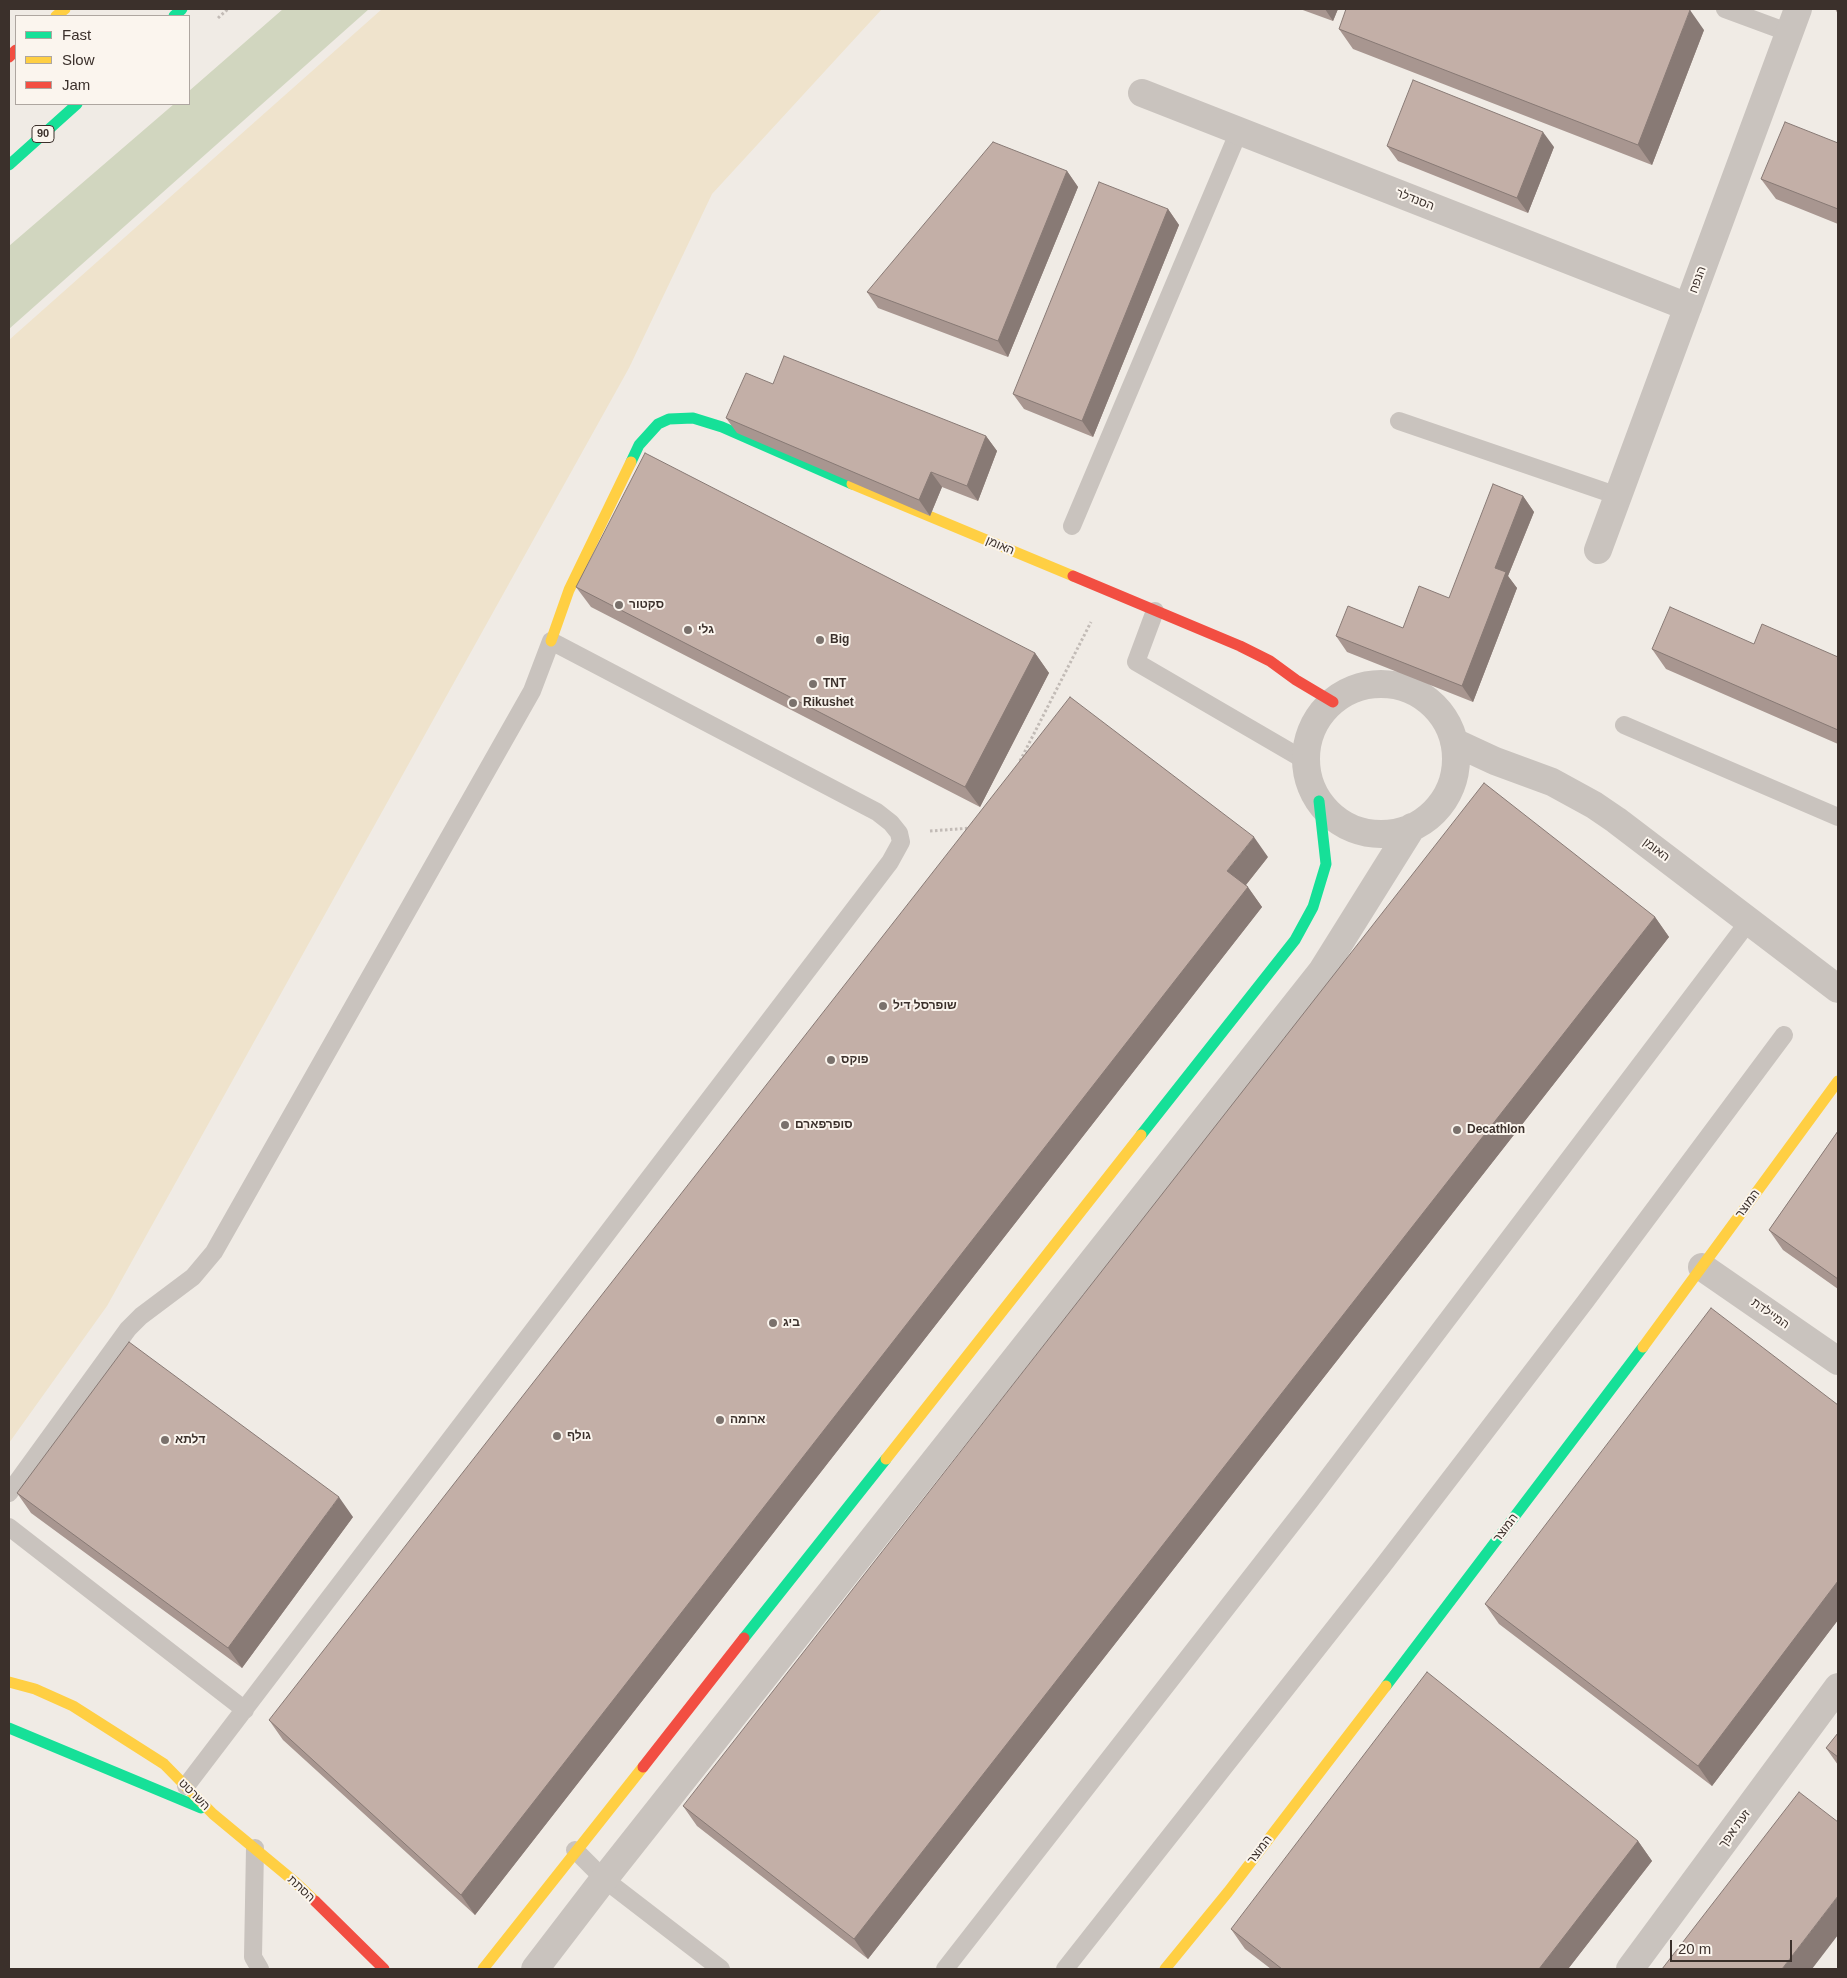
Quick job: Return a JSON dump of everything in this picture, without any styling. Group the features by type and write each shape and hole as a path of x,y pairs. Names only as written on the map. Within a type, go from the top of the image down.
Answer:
{"main road":[{"name":"90","path":"9,165 76,105"},
{"name":"האומן","path":"551,641 569,590 631,460 640,445 658,424 669,419 681,417 706,421 1256,653 1333,702"},
{"path":"483,1969 1295,940 1313,907 1326,864 1320,801"},
{"name":"המוצר","path":"1169,1968 1702,1267 1838,1081"},
{"name":"השרטט","path":"9,1682 35,1689 73,1706 164,1764 214,1814"},
{"name":"השרטט","path":"9,1728 214,1814"},
{"name":"הסתת","path":"214,1814 255,1848 334,1920 384,1969"}],"street":[{"name":"הנפח","path":"1598,550 1794,21"},
{"name":"הסנדלר","path":"1142,93 1688,307"},
{"path":"1393,685 1408,689 1421,696 1433,705 1450,729 1454,742 1456,757 1451,786 1435,811 1412,827 1384,834 1369,833 1340,822 1329,813 1320,801 1308,776 1307,747 1317,719 1333,702 1350,690 1364,686 1393,685"},
{"name":"האומן","path":"1454,742 1552,782 1594,804 1838,989"},
{"path":"535,1969 604,1878 1322,971 1412,827"},
{"name":"המיילדת","path":"1702,1267 1838,1361"},
{"name":"זעת אפך","path":"1630,1969 1838,1687"}],"lane":[{"path":"1725,9 1794,21"},
{"path":"1072,526 1239,131"},
{"path":"1399,421 1618,496"},
{"path":"1156,611 1136,662 1306,761"},
{"path":"9,1493 128,1329 193,1277 214,1252 532,691 551,641 877,812 891,822 899,833 901,842 890,862 186,1786"},
{"path":"1624,724 1838,817"},
{"path":"945,1969 1093,1782 1310,1501 1749,921"},
{"path":"1065,1969 1382,1567 1597,1287 1784,1035"},
{"path":"9,1527 245,1710"},
{"path":"255,1848 253,1957 260,1969"},
{"path":"575,1850 604,1878 721,1969"}],"path":[{"path":"1018,765 1107,591"},
{"path":"899,833 977,827"}],"green space":[{"path":"283,9 369,9 9,329 9,246 173,105 190,105 190,90"}],"sand":[{"path":"382,9 882,9 712,194 629,368 107,1306 9,1443 9,340"}],"building":[{"path":"1346,9 1690,10 1638,145 1339,29"},
{"path":"1413,80 1543,132 1517,198 1387,146"},
{"path":"1785,122 1838,143 1838,209 1761,179"},
{"path":"993,142 1067,171 998,341 867,292"},
{"path":"1099,182 1168,209 1082,421 1013,394"},
{"path":"784,356 986,436 967,486 931,472 919,500 726,418 746,373 773,384"},
{"name":"Big","path":"645,453 1035,653 965,787 576,587"},
{"path":"1493,484 1523,496 1495,568 1506,572 1462,686 1336,636 1348,606 1403,628 1419,586 1449,598"},
{"path":"1670,607 1754,644 1762,624 1838,657 1838,730 1652,649"},
{"name":"ביג","path":"1070,697 1254,837 1227,871 1248,887 461,1895 269,1720"},
{"path":"1484,783 1655,917 854,1939 683,1806"},
{"path":"1838,1131 1838,1279 1769,1230"},
{"path":"1711,1308 1838,1405 1838,1581 1698,1766 1485,1604"},
{"path":"129,1342 339,1497 228,1648 17,1493"},
{"path":"1427,1672 1638,1841 1539,1969 1282,1969 1231,1929"},
{"path":"1838,1733 1838,1757 1826,1748"},
{"path":"1799,1792 1838,1822 1838,1896 1782,1969 1662,1969"}],"traffic: fast":[{"path":"175,15 182,9"},
{"path":"9,165 76,105"},
{"path":"631,462 639,445 658,424 669,419 693,418 722,427 852,484"},
{"path":"1141,1135 1295,940 1313,907 1326,864 1319,801"},
{"path":"1386,1686 1643,1347"},
{"path":"744,1638 886,1459"},
{"path":"9,1728 201,1808"}],"traffic: slow":[{"path":"57,15 65,9"},
{"path":"551,641 569,590 631,462"},
{"path":"852,484 1073,576"},
{"path":"1643,1347 1838,1081"},
{"path":"886,1459 1141,1135"},
{"path":"9,1682 35,1689 73,1706 164,1764 213,1814 315,1901"},
{"path":"1165,1969 1228,1892 1386,1686"},
{"path":"483,1969 643,1767"}],"traffic: jam":[{"path":"9,57 15,51"},
{"path":"1073,576 1240,646 1270,661 1296,680 1333,702"},
{"path":"643,1767 744,1638"},
{"path":"315,1901 384,1969"}],"place":[{"name":"סקטור","path":"619,605"},
{"name":"גלי","path":"688,630"},
{"name":"Big","path":"820,640"},
{"name":"TNT","path":"813,684"},
{"name":"Rikushet","path":"793,703"},
{"name":"שופרסל דיל","path":"883,1006"},
{"name":"פוקס","path":"831,1060"},
{"name":"סופרפארם","path":"785,1125"},
{"name":"Decathlon","path":"1457,1130"},
{"name":"ביג","path":"773,1323"},
{"name":"ארומה","path":"720,1420"},
{"name":"גולף","path":"557,1436"},
{"name":"דלתא","path":"165,1440"}]}
